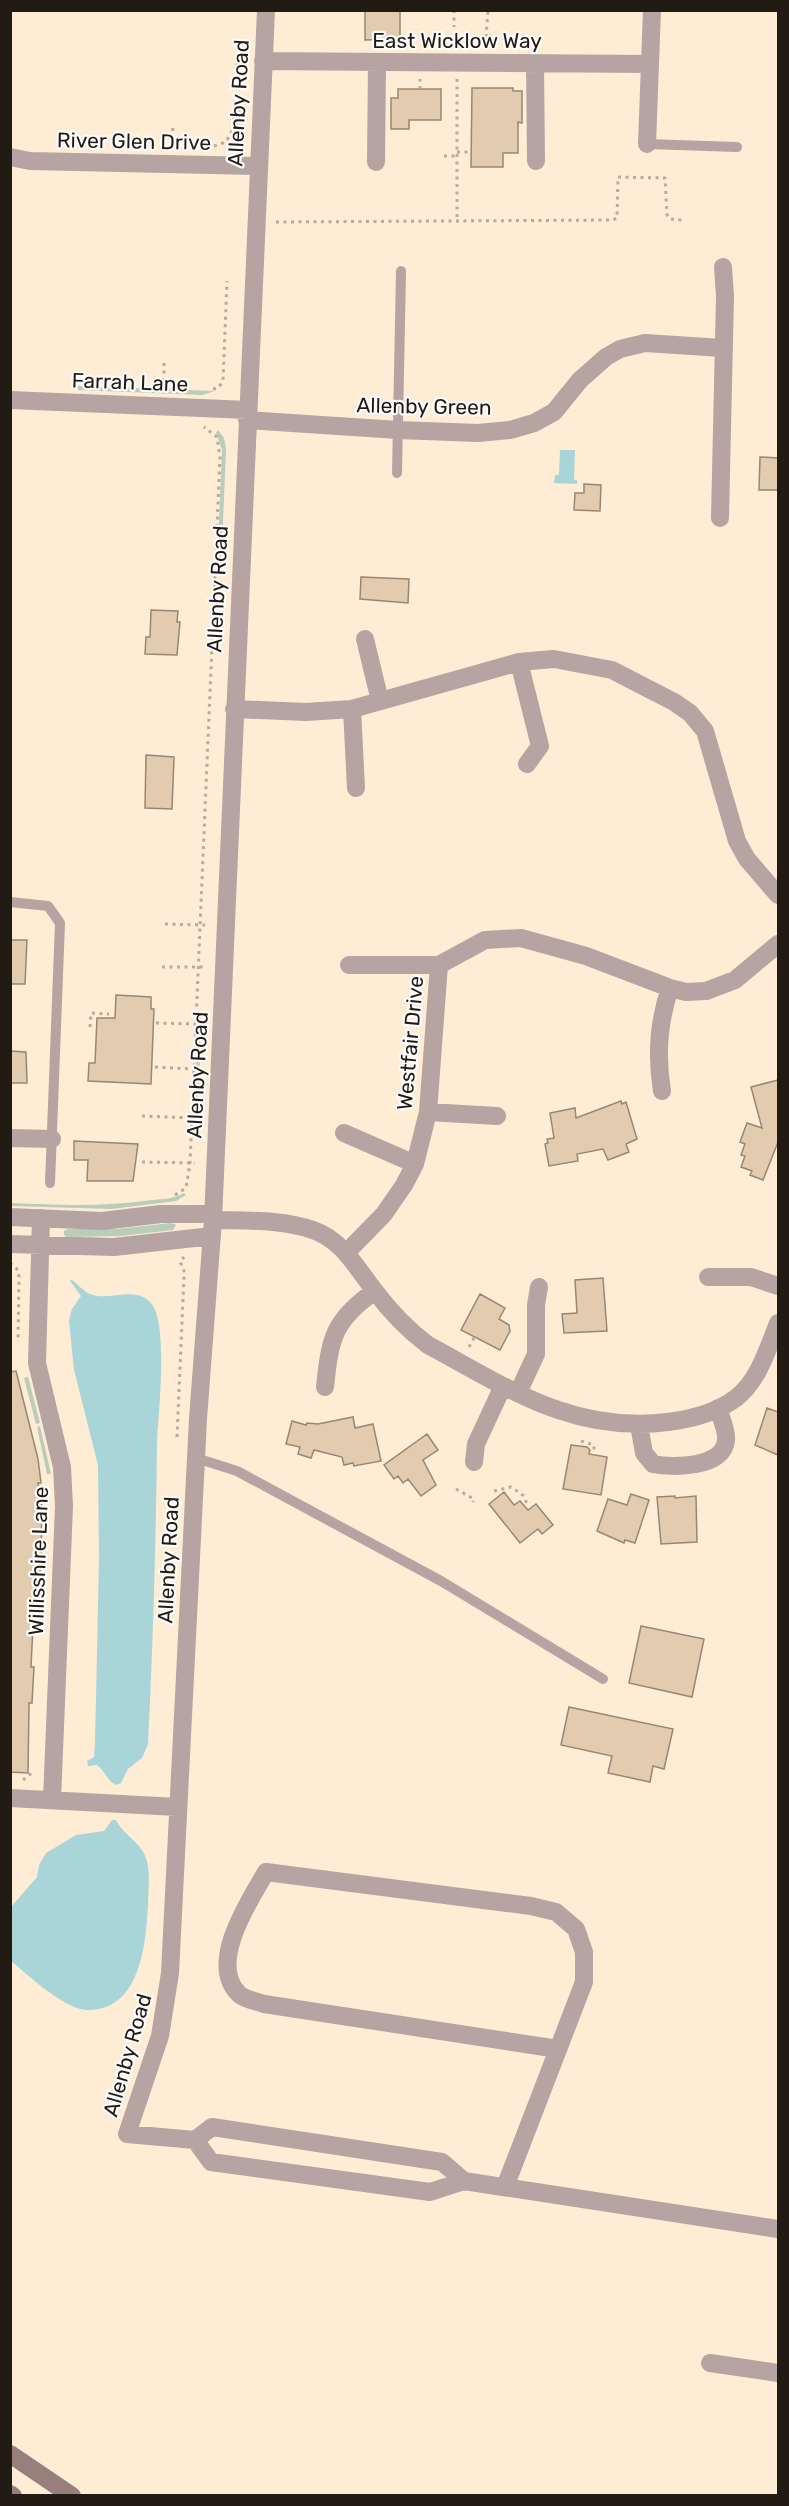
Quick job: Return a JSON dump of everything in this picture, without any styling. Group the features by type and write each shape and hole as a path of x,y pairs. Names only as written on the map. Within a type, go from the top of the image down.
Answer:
{"main road":[{"path":"10,2454 72,2496"}],"street":[{"name":"Allenby Road","path":"195,2140 128,2134 160,2036 167,2001 196,1458 212,1223 257,166 266,10"},
{"path":"647,144 652,10"},
{"name":"East Wicklow Way","path":"263,61 650,64"},
{"path":"376,162 377,62"},
{"path":"535,63 536,161"},
{"name":"River Glen Drive","path":"10,157 30,161 257,166"},
{"path":"720,518 722,348 725,296 723,267"},
{"name":"Allenby Green","path":"248,415 398,430 478,432 510,430 534,423 554,412 580,380 606,357 620,349 645,343 722,348"},
{"name":"Farrah Lane","path":"10,400 248,415"},
{"path":"365,639 380,701"},
{"path":"234,709 306,712 352,709 519,662 554,659 612,670 690,712 705,731 737,841 747,859 778,895"},
{"path":"519,662 540,746 527,764"},
{"path":"352,709 356,788"},
{"name":"Westfair Drive","path":"347,1252 384,1214 415,1164 428,1112 439,965 485,940 521,938 586,956 670,988 686,992 706,991 735,980 778,944"},
{"path":"349,965 439,965"},
{"path":"662,1091 658,1041 664,1005 670,988"},
{"path":"428,1112 497,1116"},
{"path":"344,1133 415,1164"},
{"path":"10,1138 52,1139"},
{"path":"10,1217 102,1221 161,1214 212,1223 298,1226 315,1231 347,1252 375,1292 414,1334 428,1345 511,1389 572,1416 602,1423 639,1425 687,1419 718,1408 736,1398 754,1377 778,1323"},
{"name":"Willisshire Lane","path":"41,1218 37,1363 62,1467 64,1497 52,1800"},
{"path":"10,1244 114,1247 212,1223"},
{"path":"708,1277 751,1277 778,1286"},
{"path":"474,1462 476,1444 536,1354 536,1305 539,1287"},
{"path":"325,1387 328,1357 334,1333 350,1310 375,1292"},
{"path":"639,1425 644,1453 653,1464 676,1466 703,1462 723,1452 726,1442 718,1408"},
{"path":"10,1798 177,1807"},
{"path":"505,2187 584,1982 584,1952 576,1929 556,1912 531,1906 266,1872 235,1927 228,1963 230,1982 239,1995 264,2004 558,2049"},
{"path":"464,2181 442,2162 212,2127 195,2140 211,2162 430,2192 464,2181 778,2229"},
{"path":"710,2363 778,2373"}],"lane":[{"path":"647,144 737,147"},
{"path":"397,473 401,271"},
{"path":"10,902 48,906 60,923 50,1184"},
{"path":"196,1458 215,1462 248,1476 441,1581 603,1679"}],"path":[{"path":"454,10 454,27"},
{"path":"486,37 488,10"},
{"path":"204,146 226,142 233,129 237,58"},
{"path":"457,74 457,221"},
{"path":"173,124 173,142"},
{"path":"163,145 181,146"},
{"path":"444,156 471,152"},
{"path":"276,222 616,219 618,177 665,178 667,215 670,219 681,220"},
{"path":"204,389 218,388 224,381 227,280"},
{"path":"164,363 164,387"},
{"path":"153,387 174,388"},
{"path":"164,1196 181,1193 186,1188 193,1163 192,1118 220,457 219,442 212,431 199,426"},
{"path":"212,431 216,427"},
{"path":"165,924 205,925"},
{"path":"162,966 203,967"},
{"path":"90,1027 91,1014 109,1014"},
{"path":"156,1023 196,1024"},
{"path":"155,1067 194,1070"},
{"path":"142,1116 192,1118"},
{"path":"142,1162 193,1163"},
{"path":"186,1188 190,1192"},
{"path":"10,1263 18,1270 19,1277 18,1346"},
{"path":"466,1353 474,1338"},
{"path":"581,1442 594,1445 594,1453"},
{"path":"494,1491 510,1487 524,1496 527,1504"},
{"path":"456,1489 474,1499 473,1502"},
{"path":"20,1781 30,1777 35,1768"},
{"path":"30,1777 34,1780"},
{"path":"116,2099 125,2082"}],"green space":[{"path":"237,98 241,99 240,126 235,140 231,138 236,128"},
{"path":"78,386 215,391 202,395 78,390"},
{"path":"218,430 224,438 226,449 221,570 217,570 222,449 216,433"},
{"path":"198,1025 201,1025 198,1119 194,1119"},
{"path":"184,1193 186,1195 176,1201 112,1209 11,1206 11,1203 117,1204 168,1198"},
{"path":"171,1223 176,1225 173,1230 121,1236 66,1237 64,1235 64,1231 68,1229 116,1229"},
{"path":"28,1377 40,1423 36,1424 24,1378"},
{"path":"40,1426 51,1474 47,1474 37,1427"}],"water":[{"path":"560,450 575,450 574,480 577,480 577,484 554,483 555,475 559,475"},
{"path":"72,1280 87,1293 97,1296 130,1294 145,1298 151,1303 160,1330 161,1370 148,1744 142,1758 128,1769 121,1783 116,1785 97,1765 88,1766 87,1761 94,1757 95,1743 99,1559 98,1465 74,1370 69,1321 72,1309 81,1296 70,1281"},
{"path":"112,1820 116,1820 140,1847 146,1858 149,1881 145,1937 137,1972 130,1987 119,1999 105,2007 87,2010 57,1998 11,1961 11,1907 37,1877 39,1865 46,1853 76,1835 104,1831"}],"building":[{"path":"365,10 400,10 400,39 365,40"},
{"path":"472,88 513,88 513,91 522,91 522,123 518,122 518,153 503,153 503,167 471,167"},
{"path":"398,89 441,89 441,120 409,120 409,129 391,129 391,98 398,98"},
{"path":"760,457 778,458 778,490 759,490"},
{"path":"584,484 601,485 600,511 574,510 575,493 584,493"},
{"path":"361,577 409,579 408,603 360,599"},
{"path":"151,610 178,611 177,622 180,622 177,655 145,654 146,637 150,637"},
{"path":"146,755 174,757 172,809 145,808"},
{"path":"10,940 27,940 25,984 10,984"},
{"path":"116,995 151,997 151,1009 154,1009 151,1084 88,1081 89,1063 95,1063 97,1018 115,1018"},
{"path":"10,1051 26,1052 27,1083 10,1083"},
{"path":"778,1080 778,1142 763,1180 750,1175 752,1171 741,1167 745,1156 741,1155 745,1144 740,1142 747,1123 762,1128 751,1087"},
{"path":"621,1101 622,1104 626,1102 637,1139 626,1144 629,1152 608,1160 603,1149 577,1154 578,1161 549,1166 545,1144 548,1143 547,1139 554,1138 550,1113 575,1108 576,1118"},
{"path":"74,1141 138,1144 133,1181 87,1181 88,1160 74,1160"},
{"path":"603,1278 607,1331 564,1333 562,1314 577,1313 575,1280"},
{"path":"480,1294 505,1308 499,1319 509,1325 510,1331 500,1350 461,1330"},
{"path":"16,1371 38,1459 41,1483 38,1483 42,1506 37,1621 33,1620 31,1667 34,1667 32,1703 29,1703 28,1773 10,1772 10,1372"},
{"path":"767,1408 778,1412 778,1455 755,1445"},
{"path":"353,1417 355,1428 373,1424 381,1461 354,1466 353,1463 344,1465 342,1457 314,1450 311,1458 298,1454 300,1447 286,1444 292,1421 306,1425 307,1423 318,1424"},
{"path":"427,1434 438,1450 423,1460 436,1485 421,1496 408,1479 403,1483 398,1476 394,1479 384,1465"},
{"path":"571,1445 587,1447 590,1450 589,1454 607,1457 601,1495 563,1489"},
{"path":"504,1492 514,1505 520,1501 528,1510 536,1504 553,1525 542,1534 538,1529 520,1543 489,1504"},
{"path":"631,1494 649,1500 635,1543 625,1540 624,1543 597,1531 608,1499 627,1505"},
{"path":"675,1496 675,1498 696,1496 697,1542 661,1544 657,1497"},
{"path":"641,1626 704,1639 692,1697 629,1683"},
{"path":"569,1707 673,1729 664,1769 653,1766 650,1782 608,1773 612,1756 561,1745"}]}
